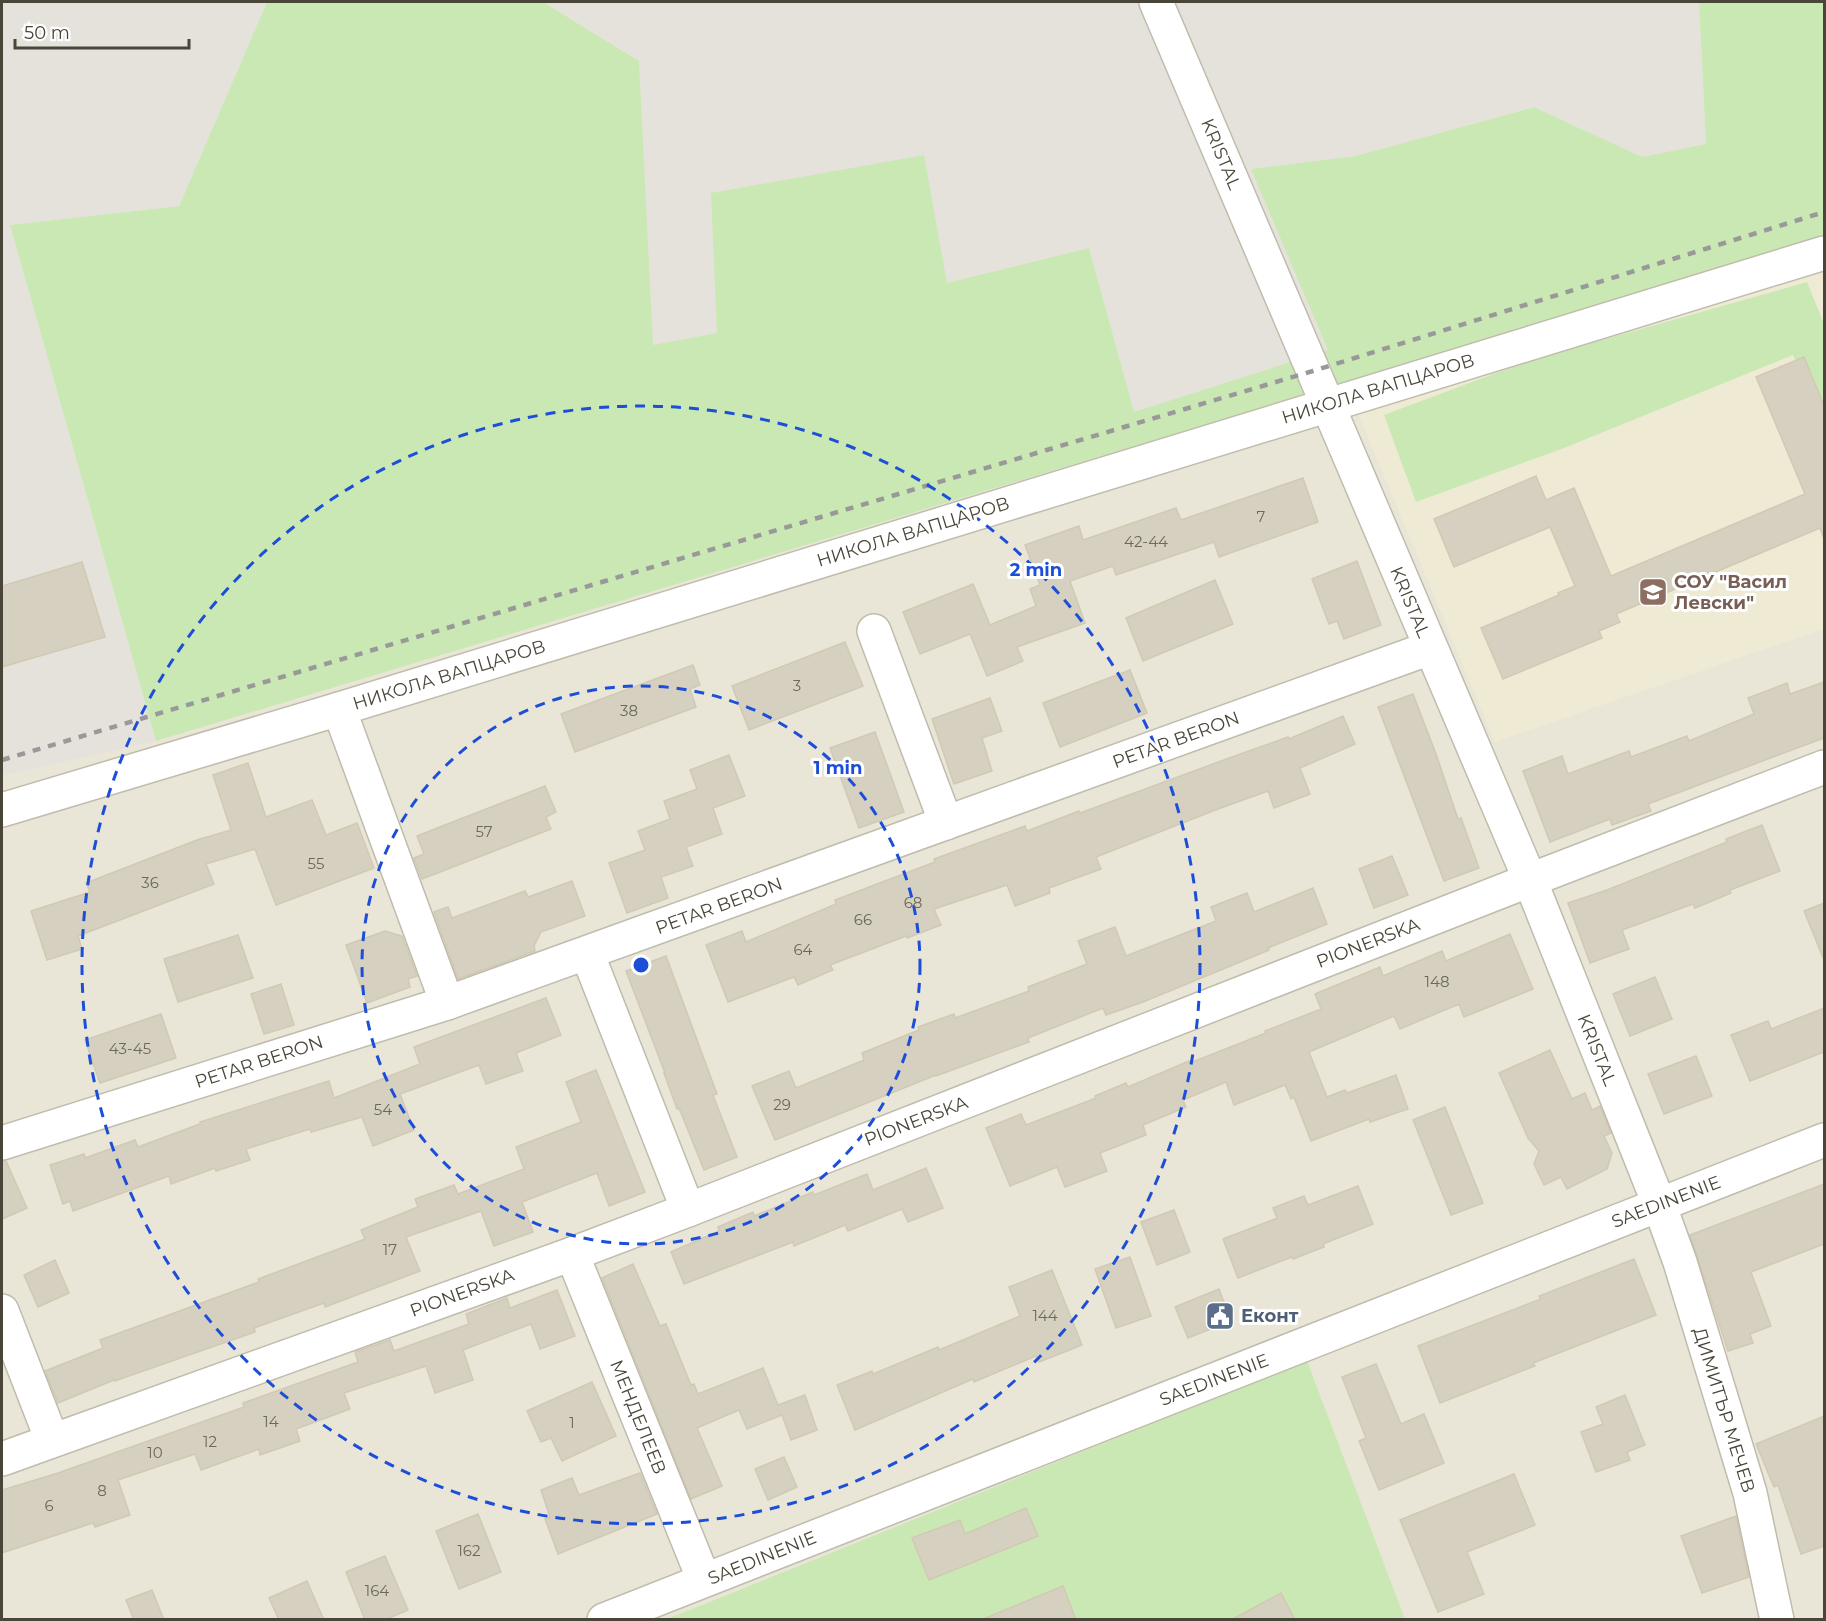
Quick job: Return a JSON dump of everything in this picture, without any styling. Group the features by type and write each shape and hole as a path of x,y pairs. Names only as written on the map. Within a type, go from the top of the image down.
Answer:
{"street":[{"name":"KRISTAL","path":"1156,2 1530,880 1659,1204"},
{"name":"НИКОЛА ВАПЦАРОВ","path":"2,810 1824,254"},
{"path":"874,631 946,823"},
{"name":"PETAR BERON","path":"2,1143 447,1003 1430,648"},
{"path":"339,709 447,1003"},
{"name":"PIONERSKA","path":"2,1459 572,1254 1824,767"},
{"path":"587,953 687,1210"},
{"name":"SAEDINENIE","path":"604,1620 1824,1140"},
{"name":"ДИМИТЪР МЕЧЕВ","path":"1659,1204 1680,1262 1750,1493 1778,1620"},
{"name":"МЕНДЕЛЕЕВ","path":"572,1254 704,1580"},
{"path":"2,1311 52,1440"}],"shaded area":[{"path":"2,2 267,2 179,206 10,225 156,741 2,776"},
{"path":"267,2 543,2 639,61 1706,144 1699,2 1824,2 1824,1619 2,1619 2,776 156,740 10,225 179,206"},
{"path":"543,2 1699,2 1706,144 1642,157 1534,107 1356,156 1251,169 1329,350 1134,412 1089,248 947,283 924,156 717,333 653,345 639,61"},
{"path":"1824,272 1824,629 1495,742 1354,404"}],"green space":[{"path":"267,2 543,2 639,61 653,345 717,333 711,193 924,155 947,283 1089,248 1134,412 1328,350 1251,169 1356,156 1534,107 1642,157 1706,144 1699,2 1824,2 1824,238 156,741 10,225 179,206"},
{"path":"1807,282 1824,324 1824,425 1793,355 1564,448 1416,502 1384,415 1531,360"},
{"path":"1307,1361 1405,1619 664,1620 707,1603"}],"building":[{"path":"1804,357 1824,406 1824,539 1820,528 1616,614 1620,622 1599,631 1602,638 1503,679 1481,628 1575,586 1550,527 1454,567 1434,519 1536,476 1546,500 1574,488 1611,576 1805,494 1756,377"},
{"path":"1303,478 1318,522 1219,557 1214,542 1116,575 1113,566 1070,581 1085,623 1017,647 1023,661 987,676 970,634 920,654 903,612 973,584 990,625 1036,606 1030,589 1040,585 1025,545 1079,526 1083,540 1176,508 1181,520"},
{"path":"1357,561 1381,625 1344,639 1337,621 1329,624 1312,579"},
{"path":"82,562 105,637 2,667 2,586"},
{"path":"1215,580 1233,624 1143,661 1126,618"},
{"path":"845,642 863,686 749,730 732,686"},
{"path":"693,665 700,685 690,689 696,707 575,752 561,714"},
{"path":"1130,670 1147,713 1060,747 1043,703"},
{"path":"1824,682 1824,738 1648,804 1651,811 1612,825 1610,819 1550,842 1523,771 1562,756 1568,774 1629,751 1631,757 1687,736 1689,741 1754,714 1748,698 1787,683 1790,694"},
{"path":"1413,694 1458,819 1461,818 1479,868 1444,881 1378,707"},
{"path":"990,698 1002,731 982,738 992,771 954,784 932,719"},
{"path":"1343,716 1355,744 1300,768 1310,794 1274,808 1268,791 1218,809 1096,857 1101,869 1049,888 1050,893 1015,906 1007,885 934,909 941,925 830,965 833,970 798,985 794,977 728,1002 706,945 742,931 746,942 836,904 835,900 935,862 934,859 1025,826 1027,831 1079,811 1080,813 1288,737 1289,739"},
{"path":"875,732 904,812 859,828 830,748"},
{"path":"729,755 745,796 713,808 722,834 686,847 693,866 661,877 668,898 627,913 609,863 645,850 638,831 670,819 664,801 697,789 690,770"},
{"path":"248,763 266,817 312,800 326,835 357,823 374,868 276,905 255,849 206,864 214,884 78,936 82,949 47,960 31,911 90,892 86,883 197,840 231,830 213,775"},
{"path":"545,786 556,812 546,817 551,829 422,879 414,858 424,854 417,836"},
{"path":"1762,825 1780,871 1730,890 1731,893 1695,908 1693,904 1622,930 1629,949 1590,963 1568,903 1607,890 1727,842 1726,839"},
{"path":"1392,856 1408,895 1374,908 1359,869"},
{"path":"572,881 585,916 541,932 534,946 535,951 458,979 434,912 448,907 452,918 525,891 528,897"},
{"path":"1313,888 1327,924 1143,1002 1106,1015 1103,1008 1028,1038 1029,1042 936,1075 775,1140 752,1086 789,1071 796,1088 864,1060 862,1053 919,1030 918,1027 954,1014 955,1018 1029,991 1028,987 1087,964 1078,941 1115,927 1126,956 1216,921 1211,907 1247,893 1254,912"},
{"path":"1824,903 1824,960 1804,911"},
{"path":"385,931 402,936 417,976 408,979 410,987 367,1003 346,945"},
{"path":"1510,934 1533,989 1464,1017 1459,1004 1400,1029 1394,1016 1309,1052 1327,1097 1345,1090 1347,1093 1396,1075 1408,1109 1370,1122 1369,1119 1311,1141 1294,1097 1291,1099 1285,1085 1234,1105 1226,1082 1183,1100 1186,1107 1143,1125 1146,1135 1100,1153 1107,1171 1065,1187 1057,1167 1010,1186 986,1128 1021,1114 1026,1125 1096,1098 1095,1096 1126,1083 1128,1087 1189,1061 1190,1063 1266,1033 1265,1031 1321,1009 1315,994 1380,967 1383,976 1442,951 1446,961"},
{"path":"238,935 253,978 178,1002 164,959"},
{"path":"666,956 717,1094 713,1095 737,1157 704,1170 679,1108 677,1109 626,971"},
{"path":"1655,977 1672,1019 1630,1036 1613,994"},
{"path":"281,984 294,1025 264,1034 251,994"},
{"path":"546,998 561,1035 516,1053 523,1071 486,1084 479,1065 400,1094 414,1130 373,1146 362,1117 311,1132 310,1129 246,1149 250,1160 216,1171 215,1168 171,1184 169,1176 73,1211 70,1201 63,1204 50,1165 84,1154 85,1158 135,1140 138,1147 200,1124 200,1122 329,1081 334,1098 420,1064 414,1047"},
{"path":"1824,1008 1824,1052 1750,1081 1731,1035 1768,1021 1771,1029"},
{"path":"161,1014 176,1058 100,1083 85,1040"},
{"path":"1550,1050 1572,1099 1585,1093 1592,1110 1600,1106 1611,1133 1604,1136 1612,1153 1607,1169 1567,1189 1561,1177 1544,1185 1534,1164 1539,1151 1528,1138 1499,1073"},
{"path":"1696,1056 1712,1096 1664,1114 1648,1074"},
{"path":"596,1070 645,1192 609,1206 597,1173 522,1202 533,1232 494,1246 481,1211 406,1237 420,1271 325,1307 324,1303 254,1328 255,1332 114,1380 58,1403 45,1371 103,1348 100,1340 259,1282 258,1279 365,1239 361,1230 418,1207 415,1199 454,1185 458,1194 524,1169 516,1147 581,1122 566,1082"},
{"path":"1445,1107 1483,1203 1451,1215 1413,1120"},
{"path":"2,1161 6,1161 27,1208 2,1219"},
{"path":"926,1168 943,1208 908,1222 902,1209 848,1231 845,1225 794,1246 793,1242 684,1284 671,1252 719,1231 718,1227 753,1212 754,1216 813,1192 814,1195 867,1174 873,1190"},
{"path":"1824,1184 1824,1244 1751,1272 1771,1326 1750,1334 1753,1343 1728,1351 1690,1235"},
{"path":"1358,1186 1373,1224 1323,1244 1324,1247 1238,1278 1223,1239 1277,1218 1273,1208 1304,1196 1308,1205"},
{"path":"1174,1210 1190,1252 1157,1265 1141,1222"},
{"path":"1130,1257 1151,1316 1116,1328 1095,1269"},
{"path":"1634,1259 1656,1315 1533,1363 1535,1366 1440,1403 1418,1346 1541,1299 1539,1296"},
{"path":"55,1260 69,1293 38,1307 24,1275"},
{"path":"633,1264 660,1326 666,1324 691,1385 694,1384 698,1394 763,1368 778,1405 805,1395 817,1430 791,1440 782,1415 747,1429 739,1410 697,1428 722,1486 691,1499 602,1278"},
{"path":"1052,1270 1082,1345 1039,1362 1036,1356 974,1382 973,1379 855,1430 837,1385 872,1371 873,1374 938,1347 939,1350 1020,1316 1009,1287"},
{"path":"1219,1289 1231,1321 1188,1338 1175,1307"},
{"path":"557,1290 575,1336 540,1349 531,1324 463,1350 473,1380 435,1393 426,1366 344,1393 350,1409 296,1429 300,1441 260,1455 259,1449 201,1470 195,1454 118,1480 130,1515 95,1527 93,1523 2,1553 2,1490 58,1473 244,1407 243,1403 358,1362 355,1352 390,1340 394,1351 469,1324 466,1314 507,1298 510,1308"},
{"path":"1376,1364 1401,1424 1424,1414 1444,1463 1379,1490 1359,1441 1366,1438 1342,1377"},
{"path":"592,1382 616,1436 562,1461 551,1438 541,1442 527,1411"},
{"path":"1625,1395 1645,1445 1627,1452 1630,1460 1596,1472 1581,1432 1603,1424 1596,1407"},
{"path":"1824,1416 1824,1546 1801,1554 1778,1485 1774,1487 1756,1444"},
{"path":"784,1457 797,1487 768,1500 755,1469"},
{"path":"640,1473 657,1514 558,1554 545,1519 550,1517 541,1490 572,1478 579,1495"},
{"path":"1514,1474 1535,1525 1467,1552 1484,1594 1438,1612 1400,1520"},
{"path":"1026,1508 1038,1536 929,1580 912,1538 960,1520 965,1534"},
{"path":"478,1514 501,1572 459,1589 436,1531"},
{"path":"1736,1516 1749,1577 1702,1593 1681,1536"},
{"path":"385,1556 408,1610 384,1620 365,1620 346,1572"},
{"path":"307,1581 324,1620 279,1620 269,1598"},
{"path":"1063,1586 1076,1620 983,1620 983,1619"},
{"path":"152,1590 164,1620 134,1620 126,1600"},
{"path":"1281,1593 1295,1620 1231,1620"}],"railway":[{"path":"2,760 1313,371 1824,212"}],"place":[{"name":"СОУ \"Васил Левски\"","path":"1653,592"},
{"name":"Еконт","path":"1220,1316"}]}
